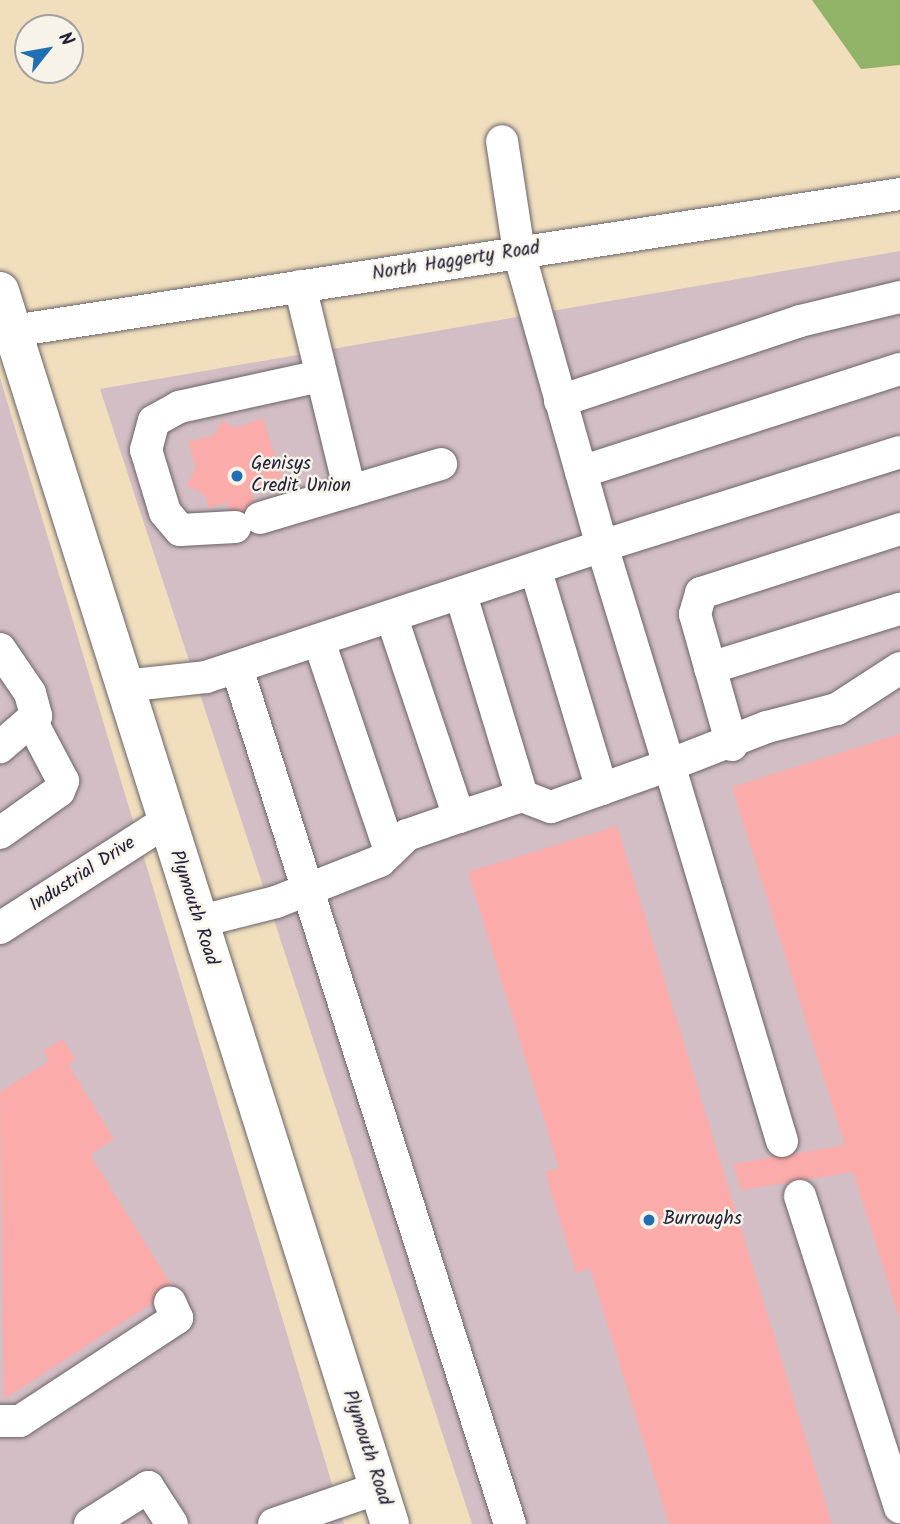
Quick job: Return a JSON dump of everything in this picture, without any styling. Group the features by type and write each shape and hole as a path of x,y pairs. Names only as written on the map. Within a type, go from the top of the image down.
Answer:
{"main road":[{"name":"Plymouth Road","path":"0,291 165,822 390,1524"}],"street":[{"path":"502,141 519,252 560,401 782,1141"},
{"name":"North Haggerty Road","path":"13,331 900,194"},
{"path":"300,286 350,491"},
{"path":"560,401 800,321 900,297"},
{"path":"581,472 900,369"},
{"path":"320,376 179,407 154,421 146,450 165,512 180,530 248,522 441,464"},
{"path":"122,686 237,668 537,571 603,546 900,452"},
{"path":"732,745 695,614 701,593 900,528"},
{"path":"537,571 602,789"},
{"path":"461,596 522,796"},
{"path":"710,668 900,609"},
{"path":"392,618 459,817"},
{"path":"319,641 390,851"},
{"path":"0,649 30,693 33,724 63,781 59,791 0,833"},
{"path":"237,668 309,885 510,1524"},
{"path":"197,922 276,902 309,885 380,861 407,835 522,796 551,807 732,745 767,727 837,709 900,668"},
{"path":"0,747 33,724"},
{"name":"Industrial Drive","path":"0,928 165,822"},
{"path":"800,1196 900,1507"},
{"path":"0,1421 20,1420 177,1318 170,1302"},
{"path":"90,1524 148,1487 172,1524"},
{"path":"274,1524 379,1488"}],"shaded area":[{"path":"900,251 900,1524 472,1524 100,389"},
{"path":"0,378 344,1524 0,1524"}],"green space":[{"path":"812,0 900,0 900,65 861,69"}],"building":[{"name":"Genisys Credit Union","path":"263,418 284,484 252,494 262,526 238,534 227,502 209,508 205,495 187,486 196,467 188,442 214,435 222,421 236,428"},
{"path":"900,734 899,1317 853,1172 741,1190 733,1164 845,1145 732,787"},
{"name":"Burroughs","path":"617,826 832,1524 669,1524 590,1268 576,1273 545,1172 559,1168 468,872"},
{"path":"63,1039 76,1060 68,1064 114,1139 90,1155 174,1289 4,1399 0,1092 49,1061 43,1051"}],"place":[{"name":"Genisys Credit Union","path":"237,476"},
{"name":"Burroughs","path":"649,1220"}]}
